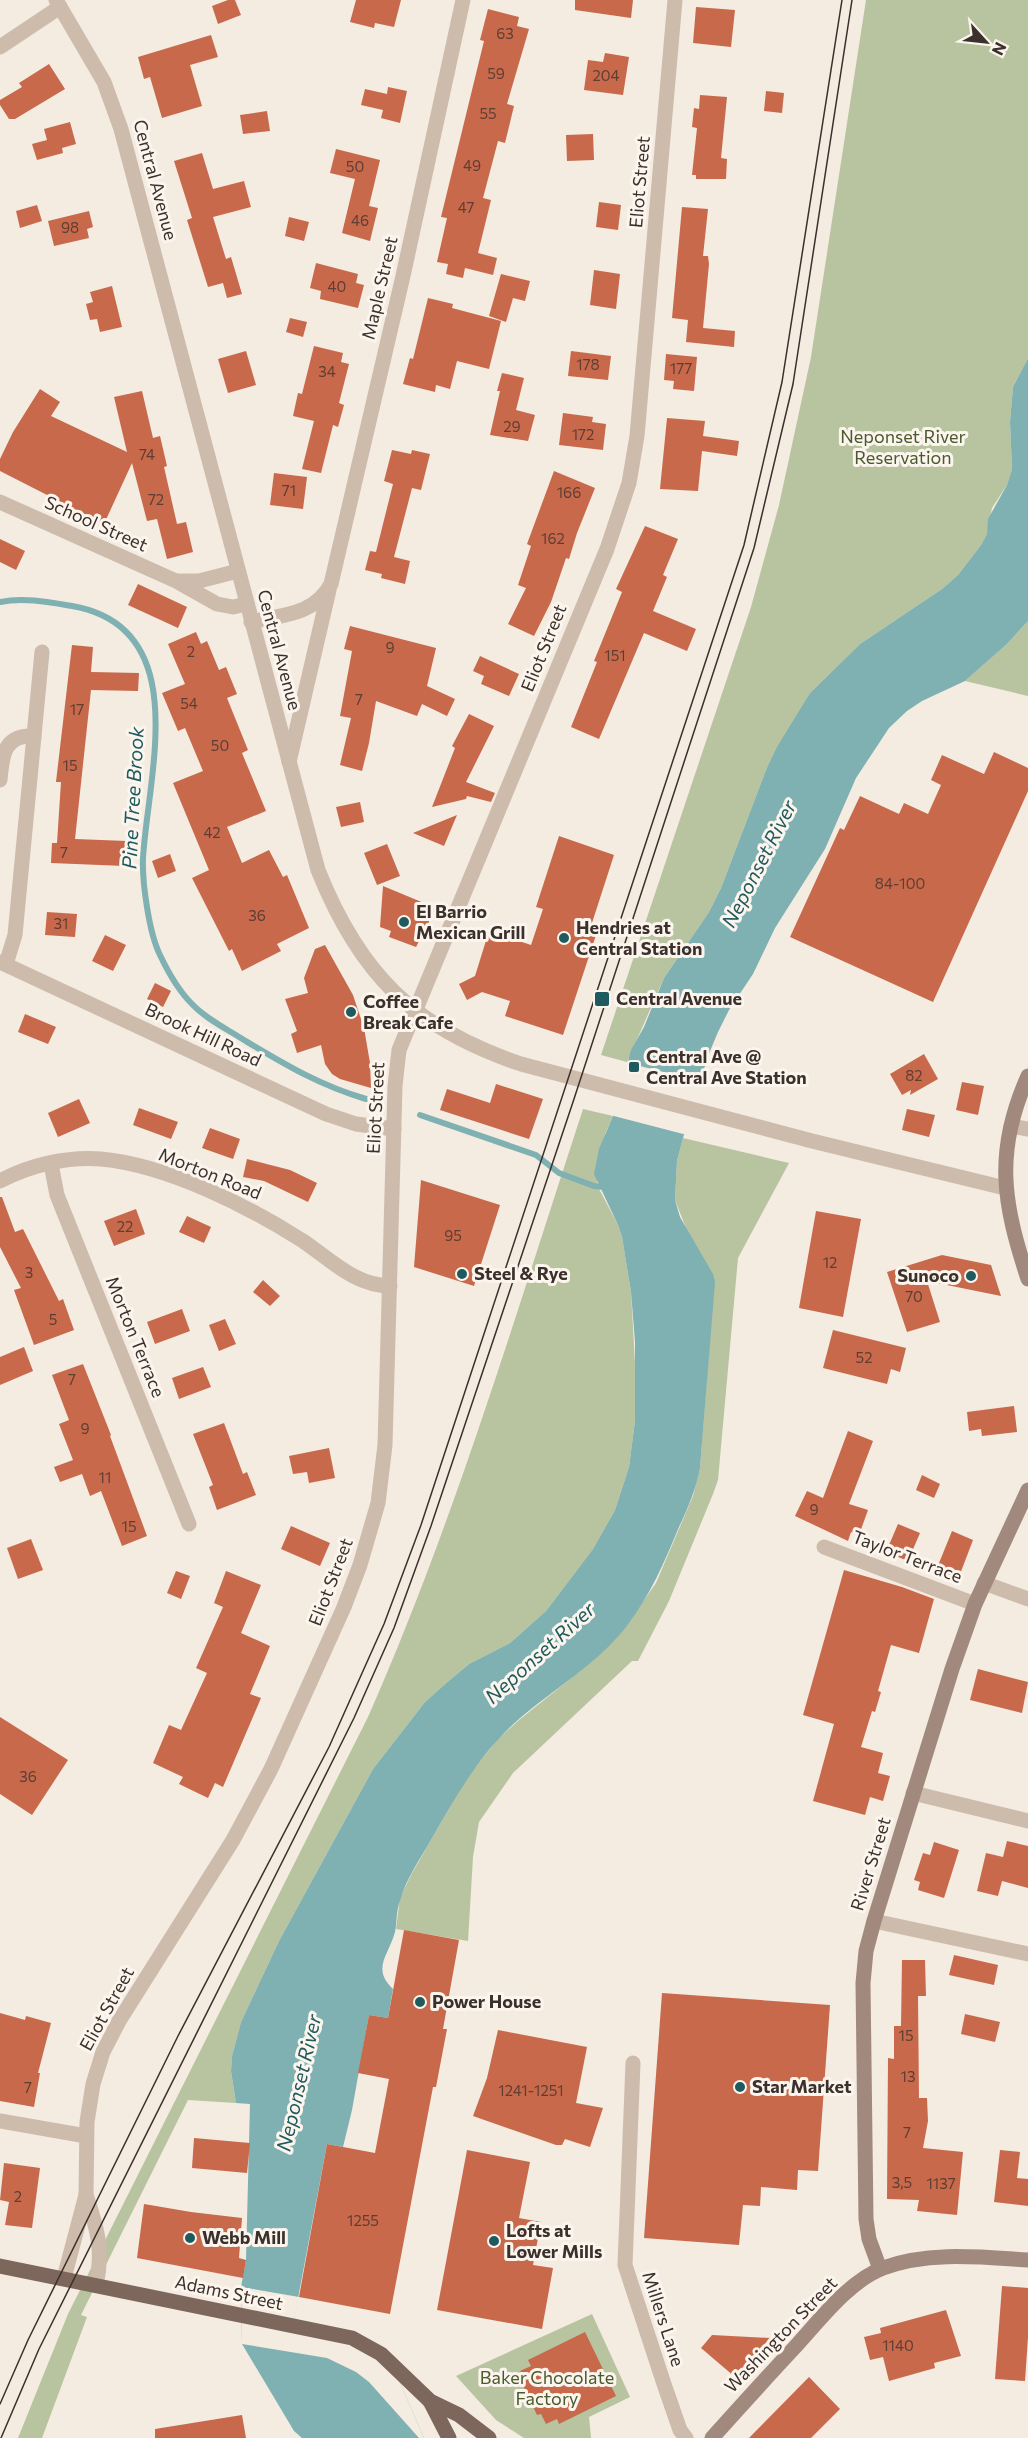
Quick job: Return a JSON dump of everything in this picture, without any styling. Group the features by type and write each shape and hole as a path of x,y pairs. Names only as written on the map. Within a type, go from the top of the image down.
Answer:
{"main road":[{"path":"1028,1076 1011,1126 1005,1155 1005,1188 1013,1231 1028,1279"},
{"name":"River Street","path":"880,2269 869,2239 866,2209 863,1973 866,1951 952,1669 975,1604 1028,1490"},
{"name":"Washington Street","path":"712,2438 834,2305 880,2269 905,2261 951,2257 977,2256 1028,2260"},
{"name":"Adams Street","path":"0,2266 352,2338 374,2349 390,2361 430,2401 449,2438"},
{"name":"Adams Street","path":"430,2401 459,2415 489,2438"}],"street":[{"name":"Maple Street","path":"289,762 403,276 464,0"},
{"name":"Eliot Street","path":"64,2278 86,2195 86,2136 93,2084 110,2036 259,1793 344,1606 374,1522 384,1464 397,1062 402,1040 602,560 629,483 637,436 675,0"},
{"name":"Central Avenue","path":"58,3 94,63 114,105 129,154 318,870 348,932 381,980 414,1011 461,1039 505,1058 845,1150 1005,1188"},
{"path":"0,47 58,3"},
{"name":"School Street","path":"0,502 176,581 217,604 233,607 247,604"},
{"name":"School Street","path":"176,581 199,581 238,571"},
{"name":"Maple Street","path":"251,622 310,608 331,584"},
{"path":"3,963 15,934 42,652"},
{"path":"0,780 2,761 8,745 19,736 34,736"},
{"name":"Brook Hill Road","path":"3,963 317,1110 356,1124 394,1129"},
{"path":"1011,1126 1028,1128"},
{"name":"Morton Road","path":"0,1181 22,1171 51,1164 100,1159 134,1166 176,1179 224,1198 264,1218 357,1279 377,1286 390,1286"},
{"name":"Morton Terrace","path":"51,1164 57,1195 189,1524"},
{"name":"Taylor Terrace","path":"824,1547 975,1604"},
{"path":"984,1583 1028,1599"},
{"path":"913,1793 1028,1821"},
{"path":"874,1921 1028,1954"},
{"name":"Millers Lane","path":"633,2063 625,2265 680,2430 686,2438"},
{"path":"0,2121 86,2136"},
{"name":"Eliot Street","path":"86,2195 100,2241 99,2286"}],"green space":[{"name":"Neponset River Reservation","path":"866,0 1028,0 1028,358 1013,387 1010,422 1012,469 1007,485 992,508 987,534 958,575 942,589 860,644 810,693 766,770 721,888 709,912 664,978 627,1062 601,1055 751,607 779,505 811,357"},
{"path":"1028,621 1028,696 965,681 1006,645"},
{"path":"583,1109 613,1116 605,1134 597,1185 622,1237 631,1292 636,1381 635,1421 629,1467 615,1510 593,1549 546,1611 510,1643 469,1664 425,1702 373,1769 279,1941 241,2022 232,2056 231,2071 236,2103 188,2100 81,2315 87,2317 42,2438 18,2438 68,2314 368,1717 429,1568 457,1492"},
{"path":"683,1138 789,1163 738,1258 718,1480 713,1494 669,1601 638,1661 632,1661 513,1773 479,1822 473,1857 468,1941 396,1929 400,1898 467,1777 499,1738 579,1672 626,1626 656,1583 693,1496 700,1468 707,1377 688,1233 675,1200 677,1161"},
{"name":"Baker Chocolate Factory","path":"592,2314 630,2397 589,2417 591,2438 524,2438 496,2420 456,2376"}],"water":[{"name":"Neponset River","path":"1028,358 1028,621 1006,645 965,681 922,701 889,728 856,778 825,849 775,928 753,974 729,1010 708,1056 683,1138 677,1161 675,1200 680,1217 713,1274 715,1282 700,1468 689,1506 656,1579 626,1627 602,1653 532,1708 492,1746 460,1791 414,1869 403,1893 395,1932 382,1968 383,1974 393,1989 388,2018 369,2015 343,2147 327,2144 293,2325 388,2355 424,2438 302,2438 294,2431 242,2344 241,2287 246,2260 250,2104 236,2103 231,2071 232,2056 241,2022 279,1941 373,1769 425,1702 469,1664 510,1643 546,1611 593,1549 615,1510 629,1467 635,1421 635,1342 631,1292 622,1237 594,1174 599,1149 613,1116 631,1050 644,1027 664,978 709,912 721,888 766,770 777,747 810,693 860,644 942,589 958,575 981,545 987,534 988,519 1007,485 1012,469 1010,422 1013,387"}],"pier":[{"path":"624,1062 703,1082 687,1135 610,1115"},
{"path":"241,2287 299,2297 293,2325 388,2355 424,2438 419,2438 369,2382 356,2372 327,2358 242,2344"}],"building":[{"path":"235,0 241,15 218,24 212,6"},
{"path":"356,0 401,0 394,27 375,23 374,28 350,22"},
{"path":"575,0 633,0 631,18 575,10"},
{"path":"696,7 735,10 731,47 693,43"},
{"path":"488,9 519,17 517,26 529,29 507,104 514,106 505,143 498,141 483,198 491,200 478,253 497,258 493,275 465,268 463,278 446,274 448,264 437,262 447,218 441,217 484,41 480,40"},
{"path":"211,35 218,57 190,65 202,106 162,118 150,77 144,79 138,57"},
{"path":"605,53 629,57 623,95 584,90 588,60 603,62"},
{"path":"49,64 65,89 15,119 9,119 0,105 0,100 22,87 19,83"},
{"path":"388,87 407,91 400,123 381,118 383,110 361,105 365,89 387,94"},
{"path":"766,91 784,93 782,113 764,111"},
{"path":"700,95 727,97 721,158 727,159 726,179 696,179 696,175 692,175 697,128 692,127 694,108 699,109"},
{"path":"267,111 270,131 243,134 240,115"},
{"path":"70,122 76,144 62,148 63,153 37,160 32,144 47,140 44,129"},
{"path":"593,134 594,160 567,161 566,135"},
{"path":"336,149 380,160 369,206 378,208 370,241 342,233 355,179 330,173"},
{"path":"202,153 213,189 244,181 251,207 213,217 226,259 231,257 242,294 227,298 223,283 208,287 187,220 192,218 174,161"},
{"path":"599,202 621,205 618,230 596,227"},
{"path":"37,205 42,221 20,228 16,211"},
{"path":"682,207 708,209 703,256 708,256 709,264 703,328 735,331 734,347 686,342 688,320 672,318"},
{"path":"89,211 93,227 87,229 89,238 54,246 48,221"},
{"path":"289,217 309,222 304,241 285,236"},
{"path":"316,263 358,274 356,283 364,285 358,308 320,299 321,291 310,288"},
{"path":"594,270 620,274 616,309 590,305"},
{"path":"501,274 530,281 525,301 513,298 506,322 489,316"},
{"path":"112,286 122,327 100,332 97,319 90,320 86,304 93,302 90,292"},
{"path":"428,298 453,304 452,308 501,321 489,369 457,361 450,389 436,385 435,392 403,384 410,358 413,359"},
{"path":"290,318 307,322 303,337 286,332"},
{"path":"314,346 343,353 341,362 349,364 339,403 344,405 338,427 333,425 321,473 302,469 314,421 293,416 298,393 302,394"},
{"path":"246,351 256,385 228,393 218,359"},
{"path":"571,351 611,356 608,380 568,376"},
{"path":"666,354 697,357 694,391 673,389 674,381 664,380"},
{"path":"502,373 524,378 516,410 535,415 528,441 490,435"},
{"path":"40,389 60,402 51,416 127,452 114,397 142,391 153,438 160,436 167,466 164,467 177,524 186,522 193,552 167,559 157,519 147,521 132,463 104,524 0,471 0,459 13,432"},
{"path":"563,413 593,417 592,422 606,424 603,450 559,445"},
{"path":"667,418 705,421 703,436 739,441 737,456 702,451 698,491 660,489"},
{"path":"392,450 411,454 412,450 430,454 421,490 412,488 394,557 410,561 405,584 381,578 382,574 365,570 370,551 376,552 393,484 384,481"},
{"path":"554,471 595,488 569,559 566,558 551,602 534,636 508,624 526,588 518,585 531,546 527,544"},
{"path":"274,473 307,477 303,509 270,505"},
{"path":"645,526 678,539 663,575 667,577 653,611 696,629 687,651 644,633 599,739 571,727 597,662 594,661 622,592 616,589"},
{"path":"0,539 25,551 16,570 0,562"},
{"path":"138,584 187,607 178,628 128,605"},
{"path":"350,626 436,648 427,686 455,699 447,716 422,704 417,716 376,701 362,771 340,765 351,718 340,716 352,651 344,649"},
{"path":"196,632 201,644 207,641 219,670 226,667 237,694 227,698 248,750 242,753 266,811 227,827 242,863 269,850 283,877 287,875 309,928 277,944 281,951 242,971 232,949 229,951 192,878 209,870 173,783 203,771 185,728 178,731 162,693 185,684 168,644"},
{"path":"72,645 93,647 91,672 139,673 138,691 91,690 75,839 127,841 125,866 51,863 52,843 57,843 61,782 56,782"},
{"path":"480,656 519,674 509,696 481,684 484,676 473,671"},
{"path":"469,714 494,726 466,782 495,793 491,802 467,796 466,799 432,807 455,748 452,746"},
{"path":"994,752 1028,768 1028,791 933,1002 790,937 840,828 844,830 860,796 899,814 904,803 928,814 941,785 931,780 942,755 984,774"},
{"path":"360,802 364,822 341,827 336,807"},
{"path":"457,815 444,846 413,833"},
{"name":"Hendries at Central Station","path":"559,836 614,855 591,926 598,929 563,1035 505,1016 510,1001 482,992 467,1000 459,984 475,976 489,931 531,945 543,909 536,907"},
{"path":"387,844 400,876 377,885 364,853"},
{"path":"170,854 176,871 158,878 152,861"},
{"path":"383,886 436,908 416,947 389,937 391,931 380,927"},
{"path":"47,912 77,914 75,937 45,935"},
{"path":"105,935 126,945 113,971 92,961"},
{"path":"325,945 353,995 364,1028 370,1063 371,1088 340,1079 332,1074 325,1064 321,1045 297,1053 291,1034 297,1031 285,999 308,993 304,978 315,949"},
{"path":"155,983 171,991 163,1007 147,999"},
{"path":"25,1014 56,1027 48,1044 18,1032"},
{"path":"924,1054 938,1079 910,1095 911,1090 902,1095 890,1074"},
{"path":"962,1082 984,1086 978,1115 956,1110"},
{"path":"496,1084 543,1099 529,1139 440,1110 447,1089 490,1103"},
{"path":"79,1099 90,1123 58,1137 48,1113"},
{"path":"139,1108 178,1122 171,1139 133,1125"},
{"path":"907,1109 935,1115 929,1137 902,1130"},
{"path":"210,1128 240,1139 233,1159 202,1148"},
{"path":"247,1159 290,1170 317,1183 308,1202 264,1181 243,1177"},
{"path":"421,1180 500,1205 474,1286 414,1267"},
{"path":"0,1197 2,1197 15,1232 23,1229 59,1301 63,1299 74,1330 34,1345 14,1290 21,1288 0,1247"},
{"path":"136,1209 145,1234 114,1246 104,1221"},
{"path":"816,1211 861,1219 843,1317 799,1308"},
{"path":"187,1216 211,1227 204,1243 179,1232"},
{"path":"942,1255 991,1265 1001,1296 927,1281 940,1322 907,1332 887,1272"},
{"path":"263,1280 280,1296 270,1306 253,1292"},
{"path":"182,1309 190,1331 155,1344 147,1322"},
{"path":"225,1319 236,1344 219,1351 209,1325"},
{"path":"833,1330 906,1348 900,1372 891,1369 887,1384 823,1368"},
{"path":"24,1347 33,1371 0,1385 0,1357"},
{"path":"83,1364 147,1536 122,1546 101,1491 90,1496 82,1474 60,1482 54,1467 73,1460 59,1424 69,1420 52,1375"},
{"path":"203,1367 211,1387 179,1399 172,1378"},
{"path":"1014,1406 1017,1432 982,1436 981,1429 969,1431 967,1412"},
{"path":"224,1423 243,1474 247,1472 256,1495 217,1510 209,1487 213,1485 193,1434"},
{"path":"848,1431 873,1441 849,1504 868,1510 859,1535 851,1532 848,1541 795,1516 807,1491 823,1498"},
{"path":"329,1448 335,1478 309,1483 307,1472 293,1474 289,1456"},
{"path":"922,1475 940,1484 934,1498 916,1490"},
{"path":"898,1524 920,1533 908,1561 886,1552"},
{"path":"291,1526 330,1543 320,1566 281,1549"},
{"path":"952,1531 973,1540 957,1582 935,1573"},
{"path":"31,1539 43,1570 18,1579 7,1548"},
{"path":"844,1570 934,1599 919,1653 891,1645 878,1691 881,1692 875,1712 872,1711 861,1747 883,1753 878,1773 890,1776 883,1801 870,1797 865,1815 813,1801 834,1724 803,1715"},
{"path":"176,1571 190,1576 181,1599 167,1593"},
{"path":"226,1571 261,1585 241,1633 270,1646 250,1694 261,1698 223,1787 215,1783 208,1798 179,1784 183,1777 153,1763 169,1725 181,1730 207,1673 196,1668 223,1607 214,1603"},
{"path":"978,1669 1028,1682 1022,1713 970,1700"},
{"path":"0,1717 68,1760 32,1815 0,1794"},
{"path":"1007,1841 1028,1846 1028,1888 1002,1881 998,1896 977,1891 986,1853 1003,1857"},
{"path":"934,1842 959,1850 944,1898 918,1890 920,1882 914,1880 923,1853 930,1855"},
{"path":"404,1930 459,1940 443,2029 447,2029 436,2087 433,2087 390,2314 299,2297 327,2144 375,2153 389,2079 358,2073 369,2015 388,2018"},
{"path":"954,1955 998,1965 994,1985 949,1975"},
{"path":"902,1960 925,1960 926,1996 918,1996 919,2098 927,2098 928,2121 923,2148 963,2152 957,2215 917,2211 919,2200 887,2199 888,2058 894,2059 894,2026 901,2026"},
{"name":"Star Market","path":"662,1993 830,2005 818,2171 798,2170 797,2190 761,2187 760,2206 743,2205 739,2245 644,2238"},
{"path":"0,2013 25,2020 26,2016 51,2023 38,2073 40,2073 34,2107 0,2101"},
{"path":"965,2014 1000,2022 995,2042 961,2034"},
{"path":"498,2030 587,2047 576,2103 603,2108 590,2147 565,2139 562,2145 556,2145 473,2116 487,2078"},
{"path":"194,2138 250,2143 247,2173 192,2168"},
{"name":"Lofts at Lower Mills","path":"467,2150 530,2162 519,2218 541,2222 533,2265 553,2268 542,2329 437,2310"},
{"path":"1000,2150 1020,2152 1017,2178 1028,2179 1028,2206 994,2202"},
{"path":"4,2163 40,2168 32,2228 5,2225 9,2202 0,2200"},
{"name":"Webb Mill","path":"144,2204 242,2218 239,2258 246,2260 243,2278 137,2258"},
{"path":"1002,2286 1028,2288 1025,2381 995,2379"},
{"path":"946,2310 961,2356 934,2363 935,2368 889,2381 883,2357 870,2360 864,2337 881,2333 880,2328"},
{"path":"585,2332 616,2396 559,2424 557,2419 546,2424 541,2414 537,2415 523,2385 526,2383 520,2371 531,2366 528,2360"},
{"path":"712,2335 770,2338 735,2377 701,2348"},
{"path":"809,2377 840,2409 811,2438 749,2438"},
{"path":"242,2415 246,2438 155,2438 155,2429"}],"waterway":[{"name":"Pine Tree Brook","path":"0,602 27,600 72,606 110,619 135,642 149,673 155,708 155,747 143,868 150,921 163,961 183,993 210,1019 303,1074 366,1099"},
{"name":"Pine Tree Brook","path":"420,1115 536,1155 559,1173 594,1186 605,1187"}],"tram line":[{"path":"0,2404 28,2340 178,2036 329,1747 384,1624 421,1525 744,545 782,382 842,0"},
{"path":"1,2438 39,2349 354,1718 394,1628 431,1526 573,1102 754,548 793,384 852,0"}],"place":[{"name":"El Barrio Mexican Grill","path":"404,922"},
{"name":"Hendries at Central Station","path":"564,938"},
{"name":"Central Avenue","path":"602,999"},
{"name":"Coffee Break Cafe","path":"351,1012"},
{"name":"Central Ave @ Central Ave Station","path":"634,1067"},
{"name":"Steel & Rye","path":"462,1274"},
{"name":"Sunoco","path":"971,1276"},
{"name":"Power House","path":"420,2002"},
{"name":"Star Market","path":"740,2087"},
{"name":"Webb Mill","path":"190,2238"},
{"name":"Lofts at Lower Mills","path":"494,2241"}]}
